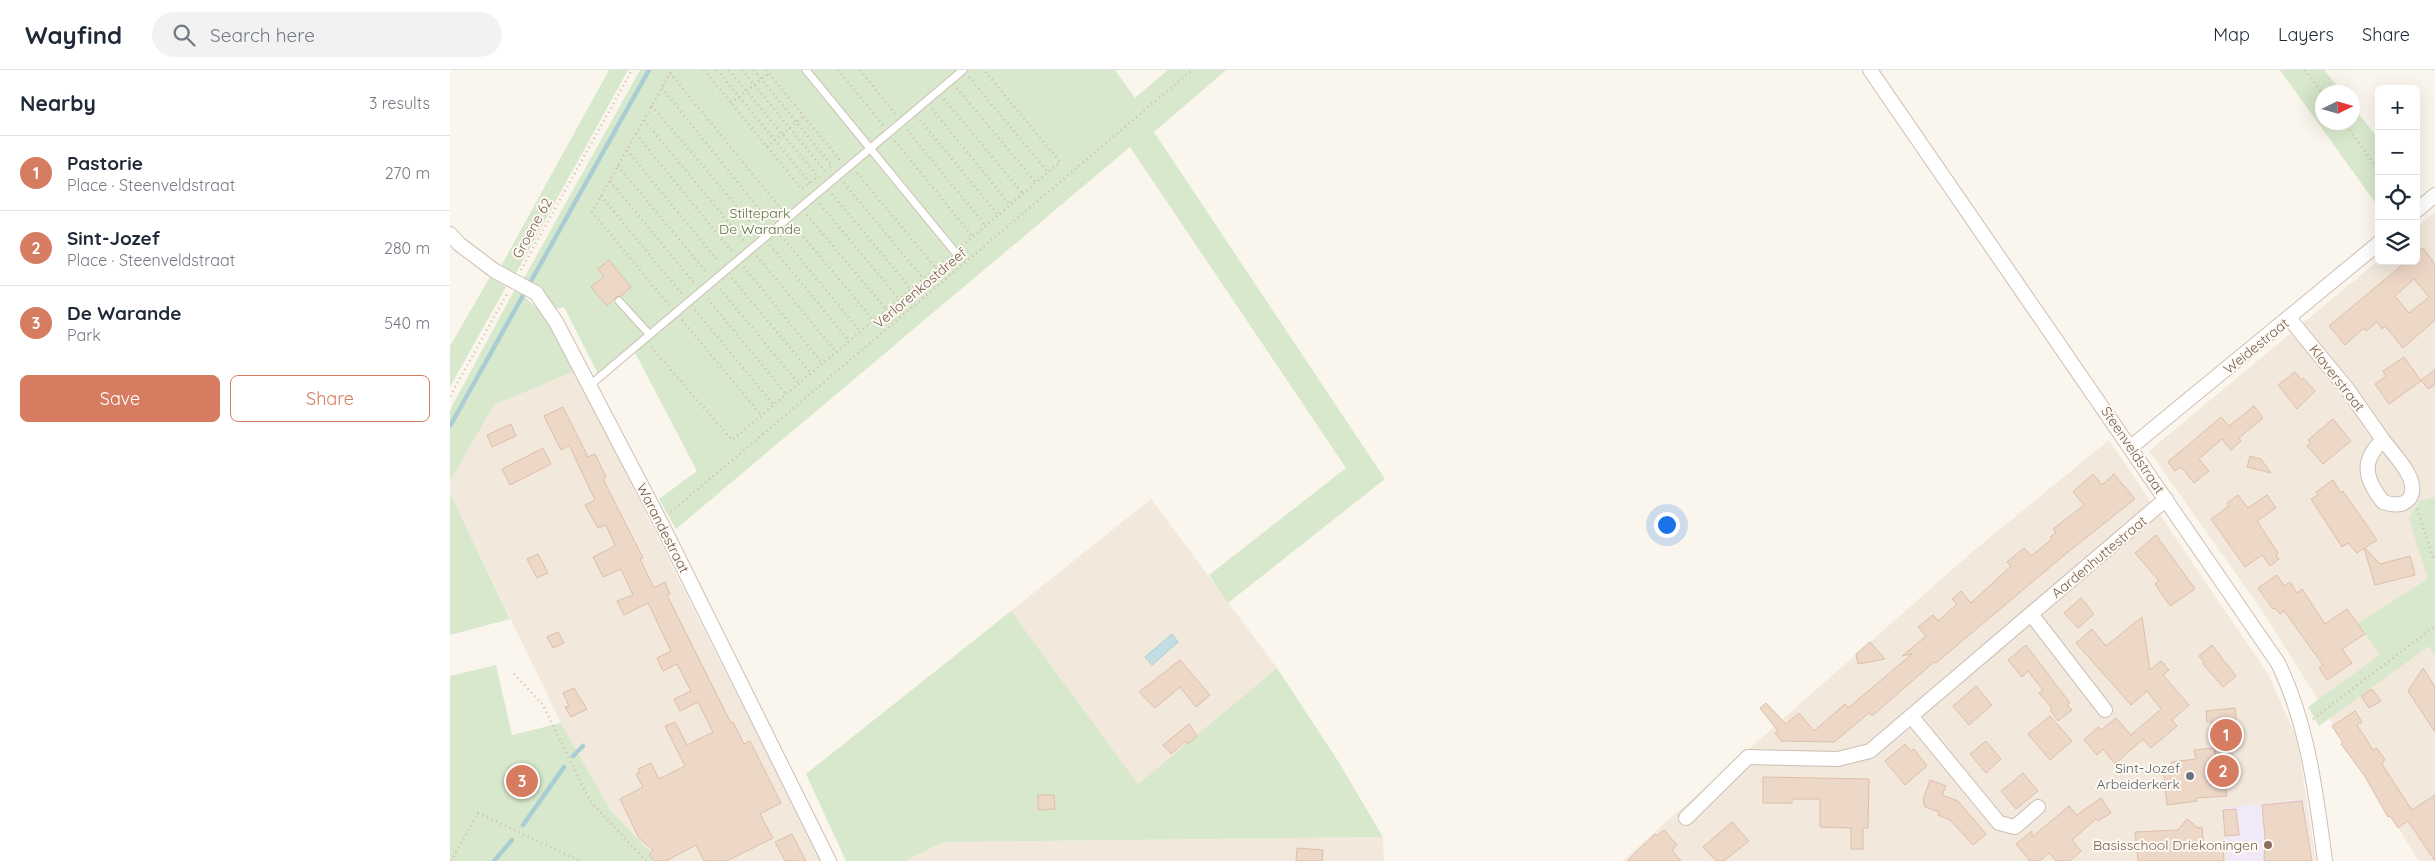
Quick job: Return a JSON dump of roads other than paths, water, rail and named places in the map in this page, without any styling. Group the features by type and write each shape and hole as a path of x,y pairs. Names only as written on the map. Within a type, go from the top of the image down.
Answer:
{"street":[{"name":"Steenveldstraat","path":"1870,70 2278,663 2303,726 2325,861"},
{"path":"2420,208 2435,195"},
{"name":"Warandestraat","path":"450,234 459,244 495,271 536,293 556,322 660,521 829,861"},
{"name":"Weidestraat","path":"2131,447 2375,246"},
{"name":"Klaverstraat","path":"2289,318 2348,390 2410,477 2413,486 2411,494 2407,501 2400,505 2383,502 2372,486 2367,466 2375,447 2383,440"},
{"name":"Aardenhuttestraat","path":"1686,818 1748,757 1838,759 1870,751 2166,499"},
{"path":"2031,614 2105,710"},
{"path":"1911,716 1999,823 2015,827 2038,806"}],"lane":[{"path":"806,70 872,148 955,252"},
{"path":"589,386 963,70"},
{"path":"619,301 648,338"}],"water":[{"path":"1172,634 1178,642 1152,665 1145,657"}],"waterway":[{"path":"450,426 649,70"},
{"path":"573,756 583,746"},
{"path":"523,825 564,767"},
{"path":"494,861 512,840"}],"place":[{"name":"Pastorie","path":"2226,735"},
{"name":"Sint-Jozef","path":"2223,771"},
{"name":"Sint-Jozef Arbeiderkerk","path":"2190,776"},
{"name":"De Warande","path":"522,781"},
{"name":"Basisschool Driekoningen","path":"2268,845"}],"park label":[{"name":"Stiltepark De Warande","path":"760,222"}]}
